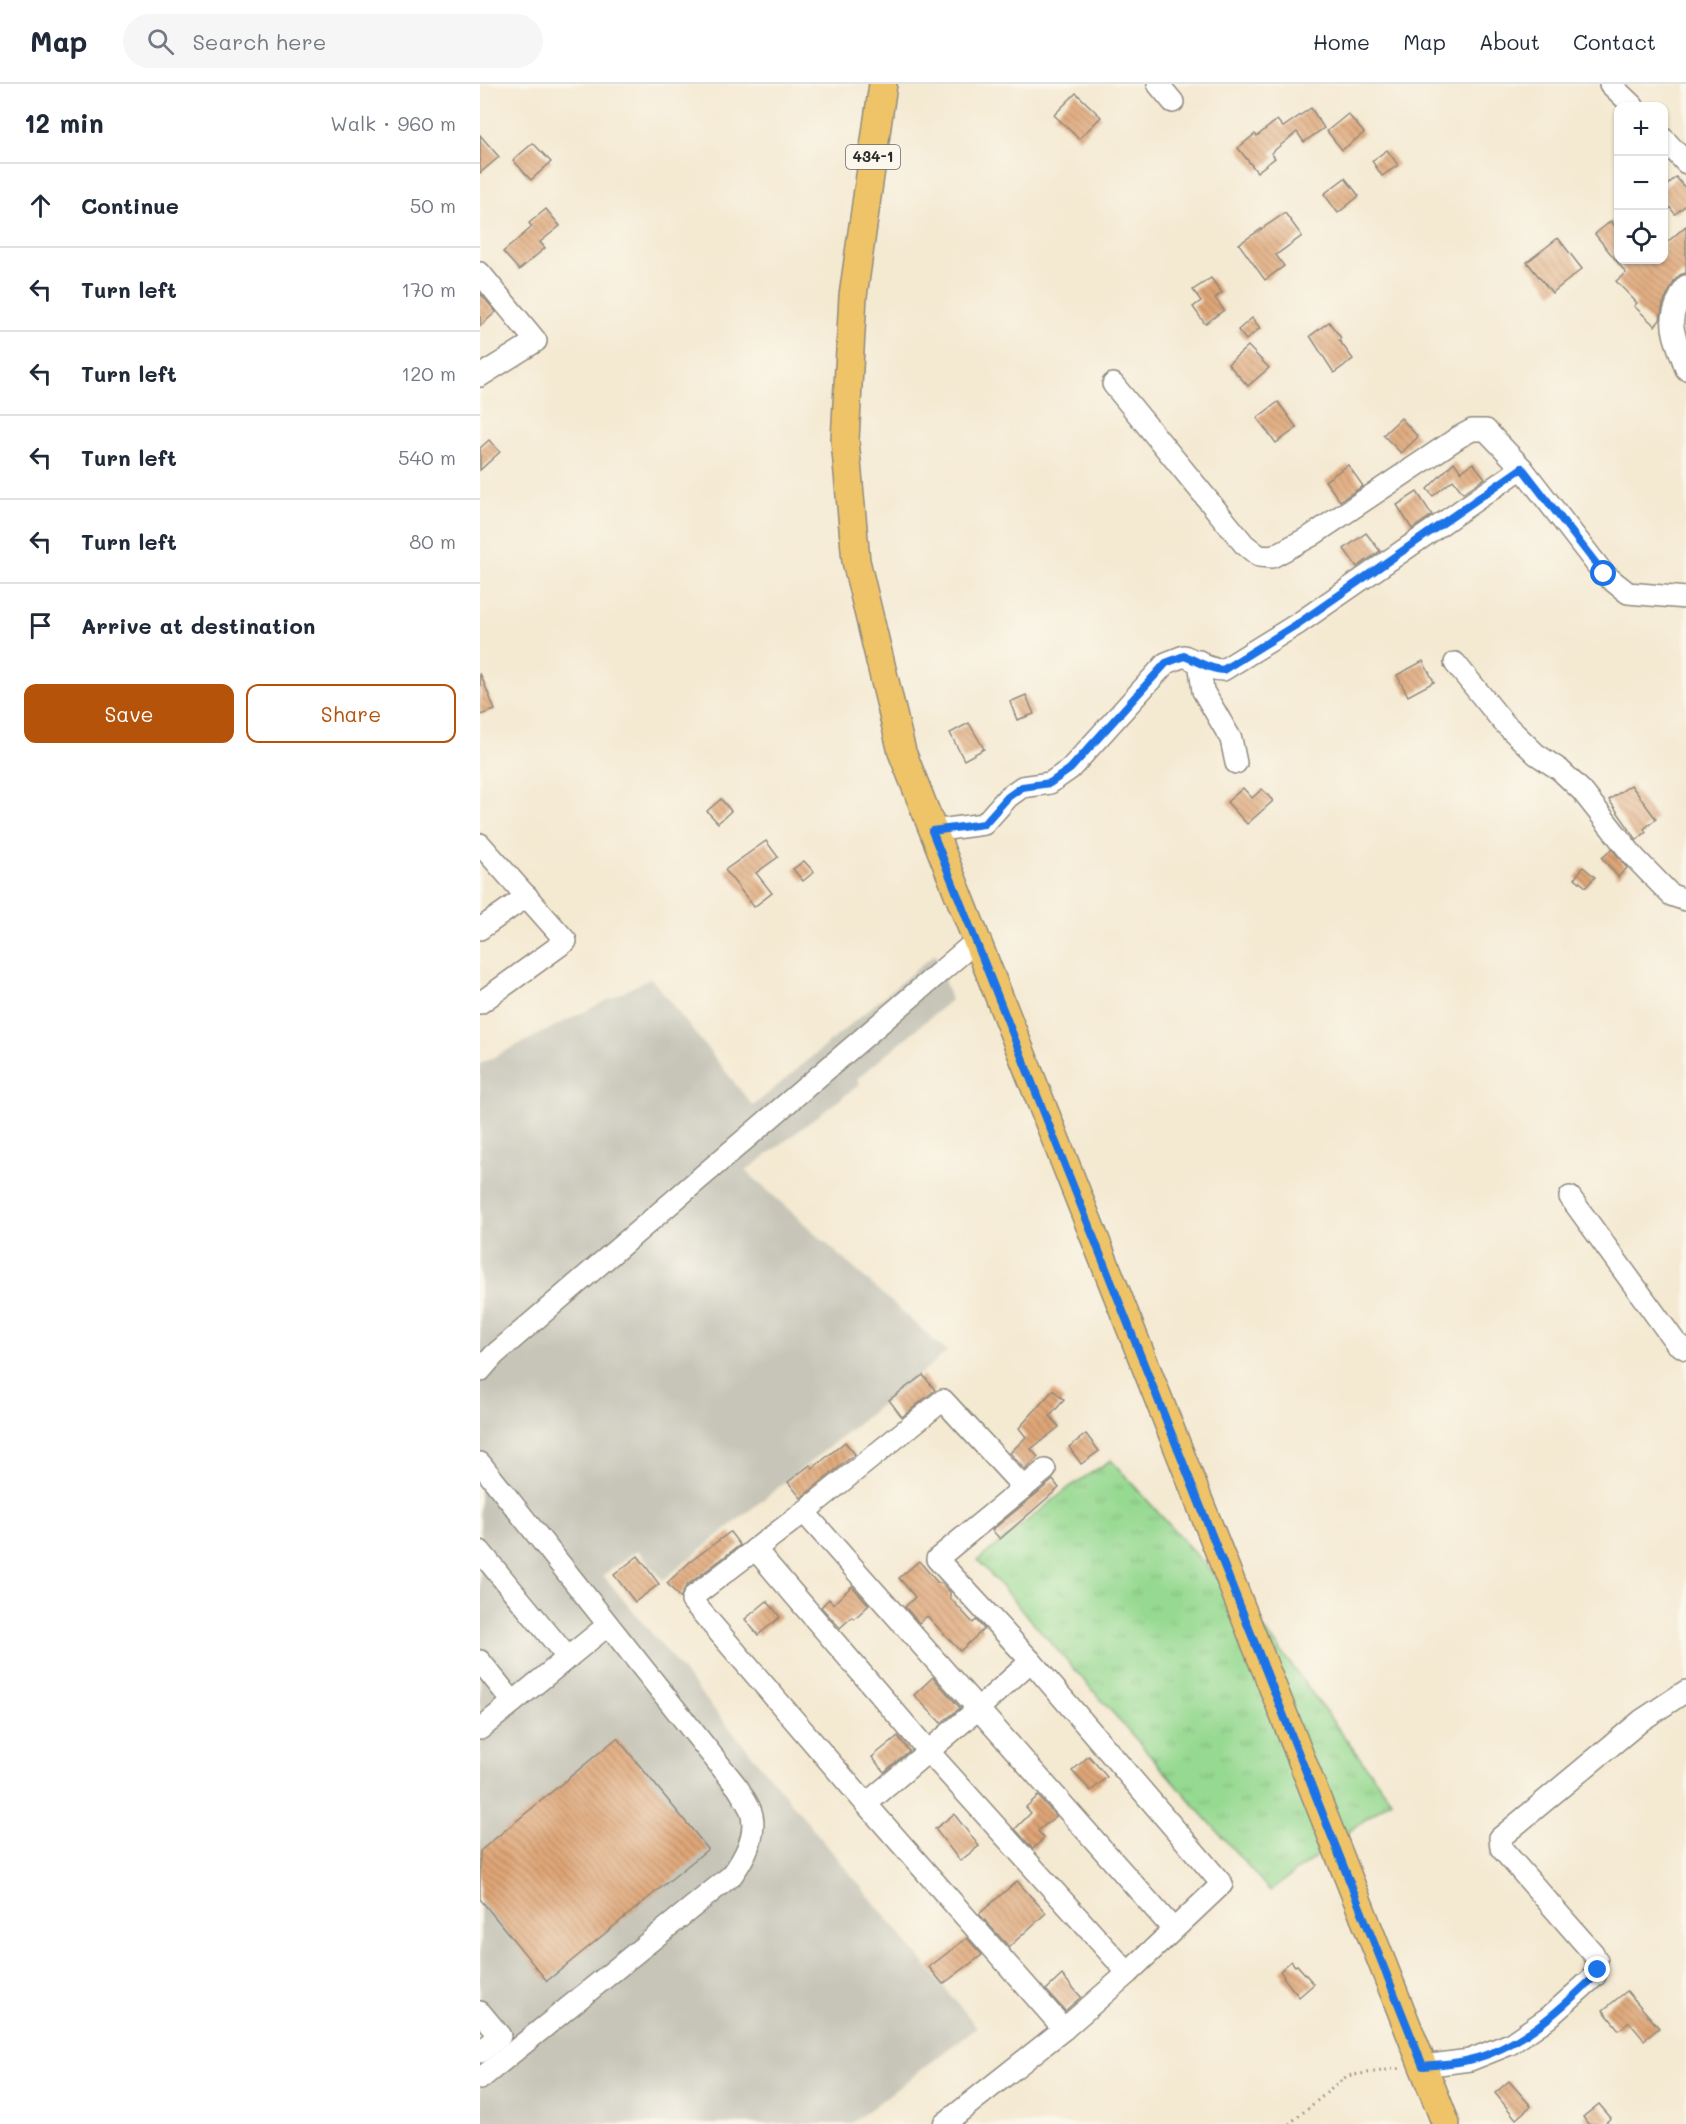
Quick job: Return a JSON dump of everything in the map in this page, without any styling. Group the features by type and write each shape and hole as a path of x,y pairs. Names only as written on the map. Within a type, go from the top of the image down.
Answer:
{"main road":[{"name":"434-1","path":"883,84 853,296 845,440 856,561 902,752 1446,2124"}],"street":[{"path":"1158,84 1173,102"},
{"path":"1610,84 1629,102"},
{"path":"1668,143 1686,163"},
{"path":"480,273 536,341 480,376"},
{"path":"1686,286 1674,307 1671,322 1686,369"},
{"path":"1113,384 1244,544 1259,556 1272,557 1311,536 1472,430 1486,430 1522,468 1604,574 1629,593 1686,597"},
{"path":"932,831 984,824 1008,797 1022,787 1050,783 1070,769 1166,663 1184,656 1211,670 1223,670 1308,616 1522,468"},
{"path":"1199,662 1203,691 1232,739 1236,763"},
{"path":"1455,663 1503,722 1536,754 1582,791 1634,857 1671,895 1686,900"},
{"path":"480,844 566,941 480,1003"},
{"path":"480,929 527,896"},
{"path":"480,1371 494,1355 976,941"},
{"path":"1570,1197 1676,1343 1686,1349"},
{"path":"1024,1488 944,1400 694,1596 692,1601 1064,2030"},
{"path":"480,1463 738,1788 751,1811 752,1831 744,1858 732,1875 480,2079"},
{"path":"944,2124 1064,2030 1222,1884 1031,1661 937,1559 1045,1470"},
{"path":"804,1512 1173,1929"},
{"path":"756,1549 929,1752 1128,1973"},
{"path":"480,1551 568,1658"},
{"path":"480,1729 608,1625"},
{"path":"480,1661 513,1702"},
{"path":"866,1804 929,1752 1031,1661"},
{"path":"1423,2066 1470,2060 1510,2044 1548,2018 1595,1976 1597,1961 1593,1953 1506,1853 1499,1842 1500,1838 1642,1720 1686,1691"},
{"path":"480,2012 500,2036 480,2052"}],"path":[{"path":"1289,2124 1347,2076 1423,2066"}],"shaded area":[{"path":"935,954 951,1000 857,1079 860,1084 746,1171 947,1352 663,1580 638,1550 603,1575 977,2027 851,2124 480,2124 480,1064 651,978 753,1106"}],"green space":[{"path":"1111,1460 1272,1639 1391,1800 1270,1891 978,1560 1071,1486"}],"building":[{"path":"1076,93 1101,117 1079,139 1054,115"},
{"path":"1311,108 1324,128 1304,142 1297,132 1271,153 1275,158 1257,172 1238,148 1277,120 1283,127"},
{"path":"1348,114 1364,133 1342,150 1327,131"},
{"path":"480,135 499,157 480,173"},
{"path":"533,143 551,162 531,180 513,160"},
{"path":"1387,150 1398,165 1382,176 1372,161"},
{"path":"1676,177 1686,189 1686,205 1675,214 1668,205 1668,184"},
{"path":"1345,178 1359,196 1338,213 1324,194"},
{"path":"546,209 560,226 540,242 545,248 519,270 503,252 532,227 529,223"},
{"path":"1285,213 1302,236 1276,255 1284,266 1265,280 1239,244"},
{"path":"1611,221 1614,225 1614,258 1595,234"},
{"path":"1686,226 1686,273 1675,280 1663,304 1660,320 1655,326 1634,306 1637,303 1616,281 1626,273 1619,264 1668,264 1668,242"},
{"path":"1558,238 1582,269 1552,293 1527,262"},
{"path":"1211,278 1222,293 1215,298 1224,310 1205,324 1193,307 1201,301 1193,290"},
{"path":"480,293 496,312 480,326"},
{"path":"1252,318 1260,328 1246,340 1238,330"},
{"path":"1329,322 1353,359 1334,373 1310,336"},
{"path":"1248,346 1269,368 1248,386 1228,364"},
{"path":"1278,402 1297,428 1276,443 1257,418"},
{"path":"1401,418 1418,437 1401,453 1383,435"},
{"path":"489,440 500,452 480,470 480,448"},
{"path":"1454,462 1461,472 1473,463 1485,478 1463,493 1453,480 1433,496 1427,489"},
{"path":"1348,465 1363,486 1340,501 1325,481"},
{"path":"1417,492 1432,515 1412,529 1397,505"},
{"path":"1366,533 1380,551 1357,567 1344,549"},
{"path":"1423,661 1434,682 1408,696 1397,675"},
{"path":"480,673 495,710 480,715"},
{"path":"1026,695 1034,714 1017,720 1010,702"},
{"path":"969,723 984,749 964,760 950,733"},
{"path":"1631,785 1656,819 1644,829 1646,832 1637,840 1609,800"},
{"path":"1243,788 1252,798 1262,789 1273,801 1247,824 1227,802"},
{"path":"721,799 731,811 718,823 707,811"},
{"path":"766,841 778,857 756,873 772,893 754,907 725,870"},
{"path":"1612,849 1627,868 1618,877 1602,858"},
{"path":"804,861 814,872 803,881 793,869"},
{"path":"1583,867 1595,877 1586,887 1575,878"},
{"path":"923,1375 935,1390 902,1417 889,1400"},
{"path":"1053,1390 1064,1400 1050,1416 1059,1427 1031,1449 1038,1457 1025,1470 1010,1453 1026,1437 1019,1428"},
{"path":"1086,1434 1099,1451 1081,1464 1069,1447"},
{"path":"845,1442 855,1454 801,1498 788,1482 810,1465 813,1468"},
{"path":"1053,1480 1059,1488 1000,1539 992,1530"},
{"path":"730,1532 740,1545 686,1586 680,1598 667,1583 691,1561"},
{"path":"638,1556 659,1584 635,1602 614,1575"},
{"path":"919,1561 938,1583 950,1592 950,1598 973,1623 976,1620 984,1629 960,1651 927,1616 919,1623 905,1607 915,1597 899,1578"},
{"path":"852,1586 869,1605 840,1628 821,1607 829,1599 833,1604"},
{"path":"767,1601 780,1617 758,1635 745,1619"},
{"path":"933,1677 960,1708 941,1723 914,1695"},
{"path":"898,1736 909,1751 884,1772 872,1757"},
{"path":"617,1738 708,1849 547,1981 480,1899 480,1851"},
{"path":"1089,1756 1107,1777 1091,1791 1072,1771"},
{"path":"1038,1796 1056,1816 1038,1831 1044,1838 1033,1849 1015,1829 1031,1813 1026,1807"},
{"path":"954,1814 979,1846 960,1861 935,1829"},
{"path":"1017,1881 1046,1913 1009,1947 979,1914"},
{"path":"967,1938 982,1955 943,1984 929,1967"},
{"path":"1291,1961 1314,1984 1299,1997 1280,1971"},
{"path":"1062,1975 1081,1997 1065,2011 1046,1990"},
{"path":"1627,1991 1659,2028 1644,2040 1629,2022 1619,2030 1603,2010"},
{"path":"1509,2081 1531,2106 1516,2119 1495,2093"},
{"path":"1599,2104 1611,2118 1604,2124 1588,2124 1583,2117"}],"route":[{"path":"1598,1970 1595,1976 1548,2018 1510,2044 1470,2060 1423,2066 932,831 984,824 1008,797 1022,787 1050,783 1070,769 1166,663 1184,656 1211,670 1223,670 1299,623 1522,468 1604,574"}]}
